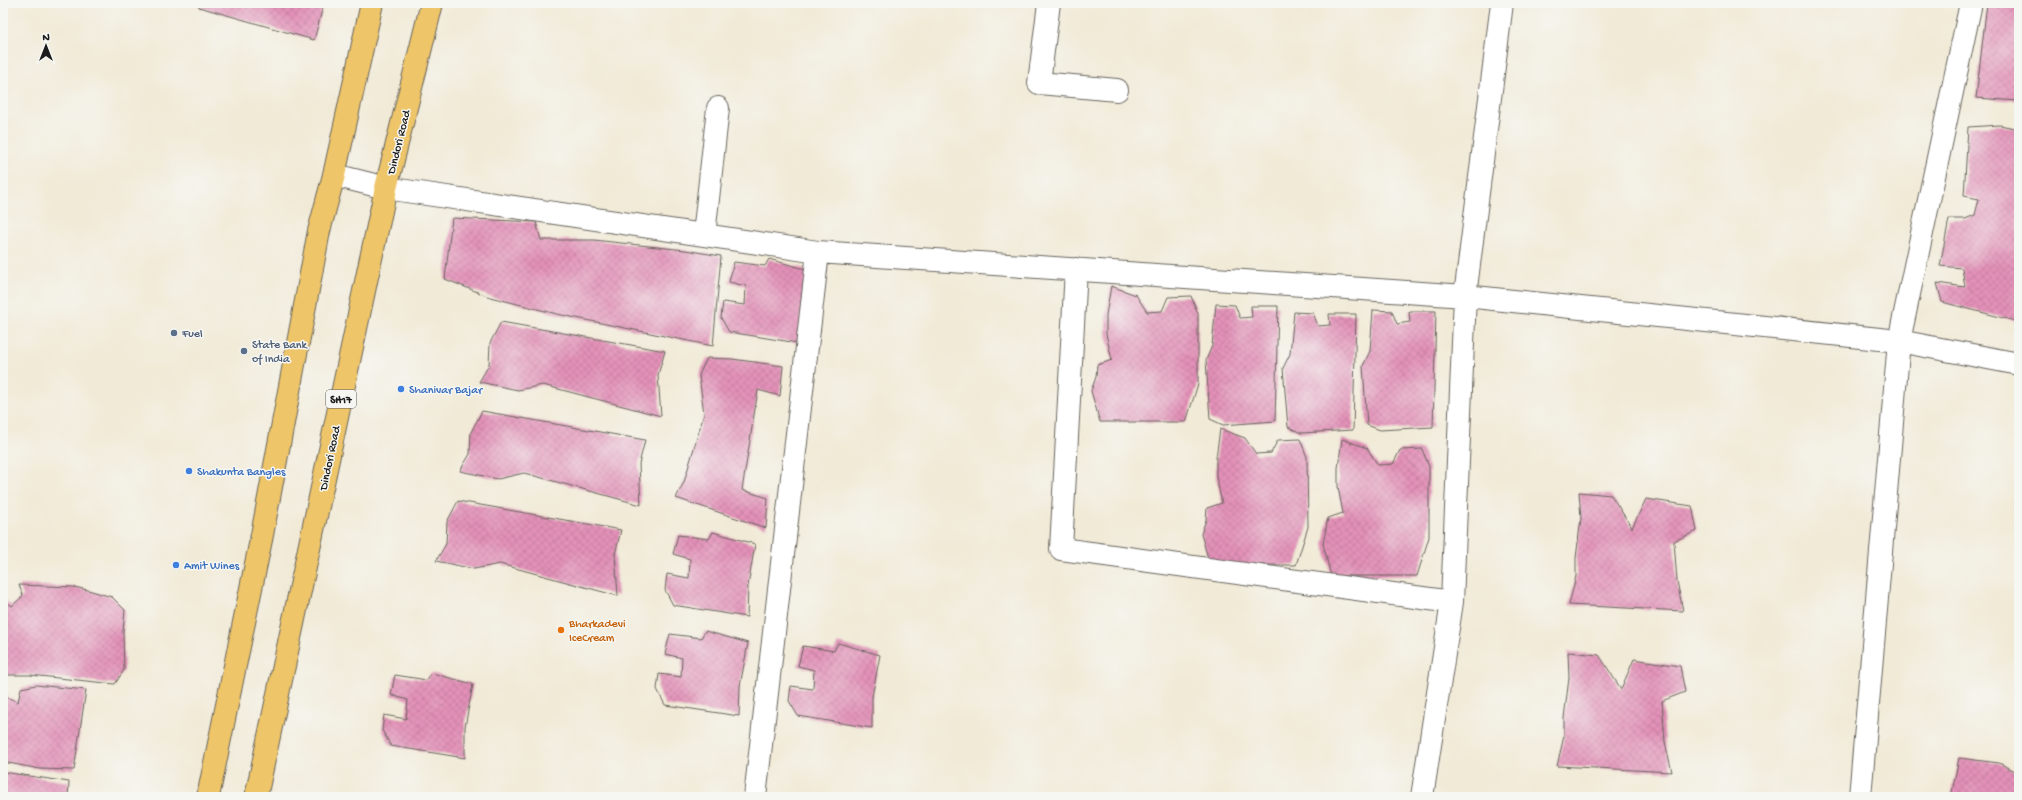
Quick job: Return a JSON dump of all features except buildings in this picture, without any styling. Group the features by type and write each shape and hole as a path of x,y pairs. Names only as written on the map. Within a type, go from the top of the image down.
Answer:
{"main road":[{"path":"208,797 262,535 319,231 334,175 372,3"},
{"name":"Dindori Road","path":"256,797 386,188 432,3"}],"street":[{"path":"1049,3 1039,83 1117,90"},
{"path":"1422,797 1452,602 1465,296 1502,3"},
{"path":"1860,797 1899,341 1971,3"},
{"path":"704,235 718,108"},
{"path":"334,175 386,188 818,252 1465,296 1899,341 2019,364"},
{"path":"755,797 818,252"},
{"path":"1076,269 1061,549 1452,602"}],"place":[{"name":"Fuel","path":"174,333"},
{"name":"State Bank of India","path":"244,351"},
{"name":"Shanivar Bajar","path":"401,389"},
{"name":"Shakunta Bangles","path":"189,471"},
{"name":"Amit Wines","path":"176,565"},
{"name":"Bharkadevi IceCream","path":"561,630"}]}
